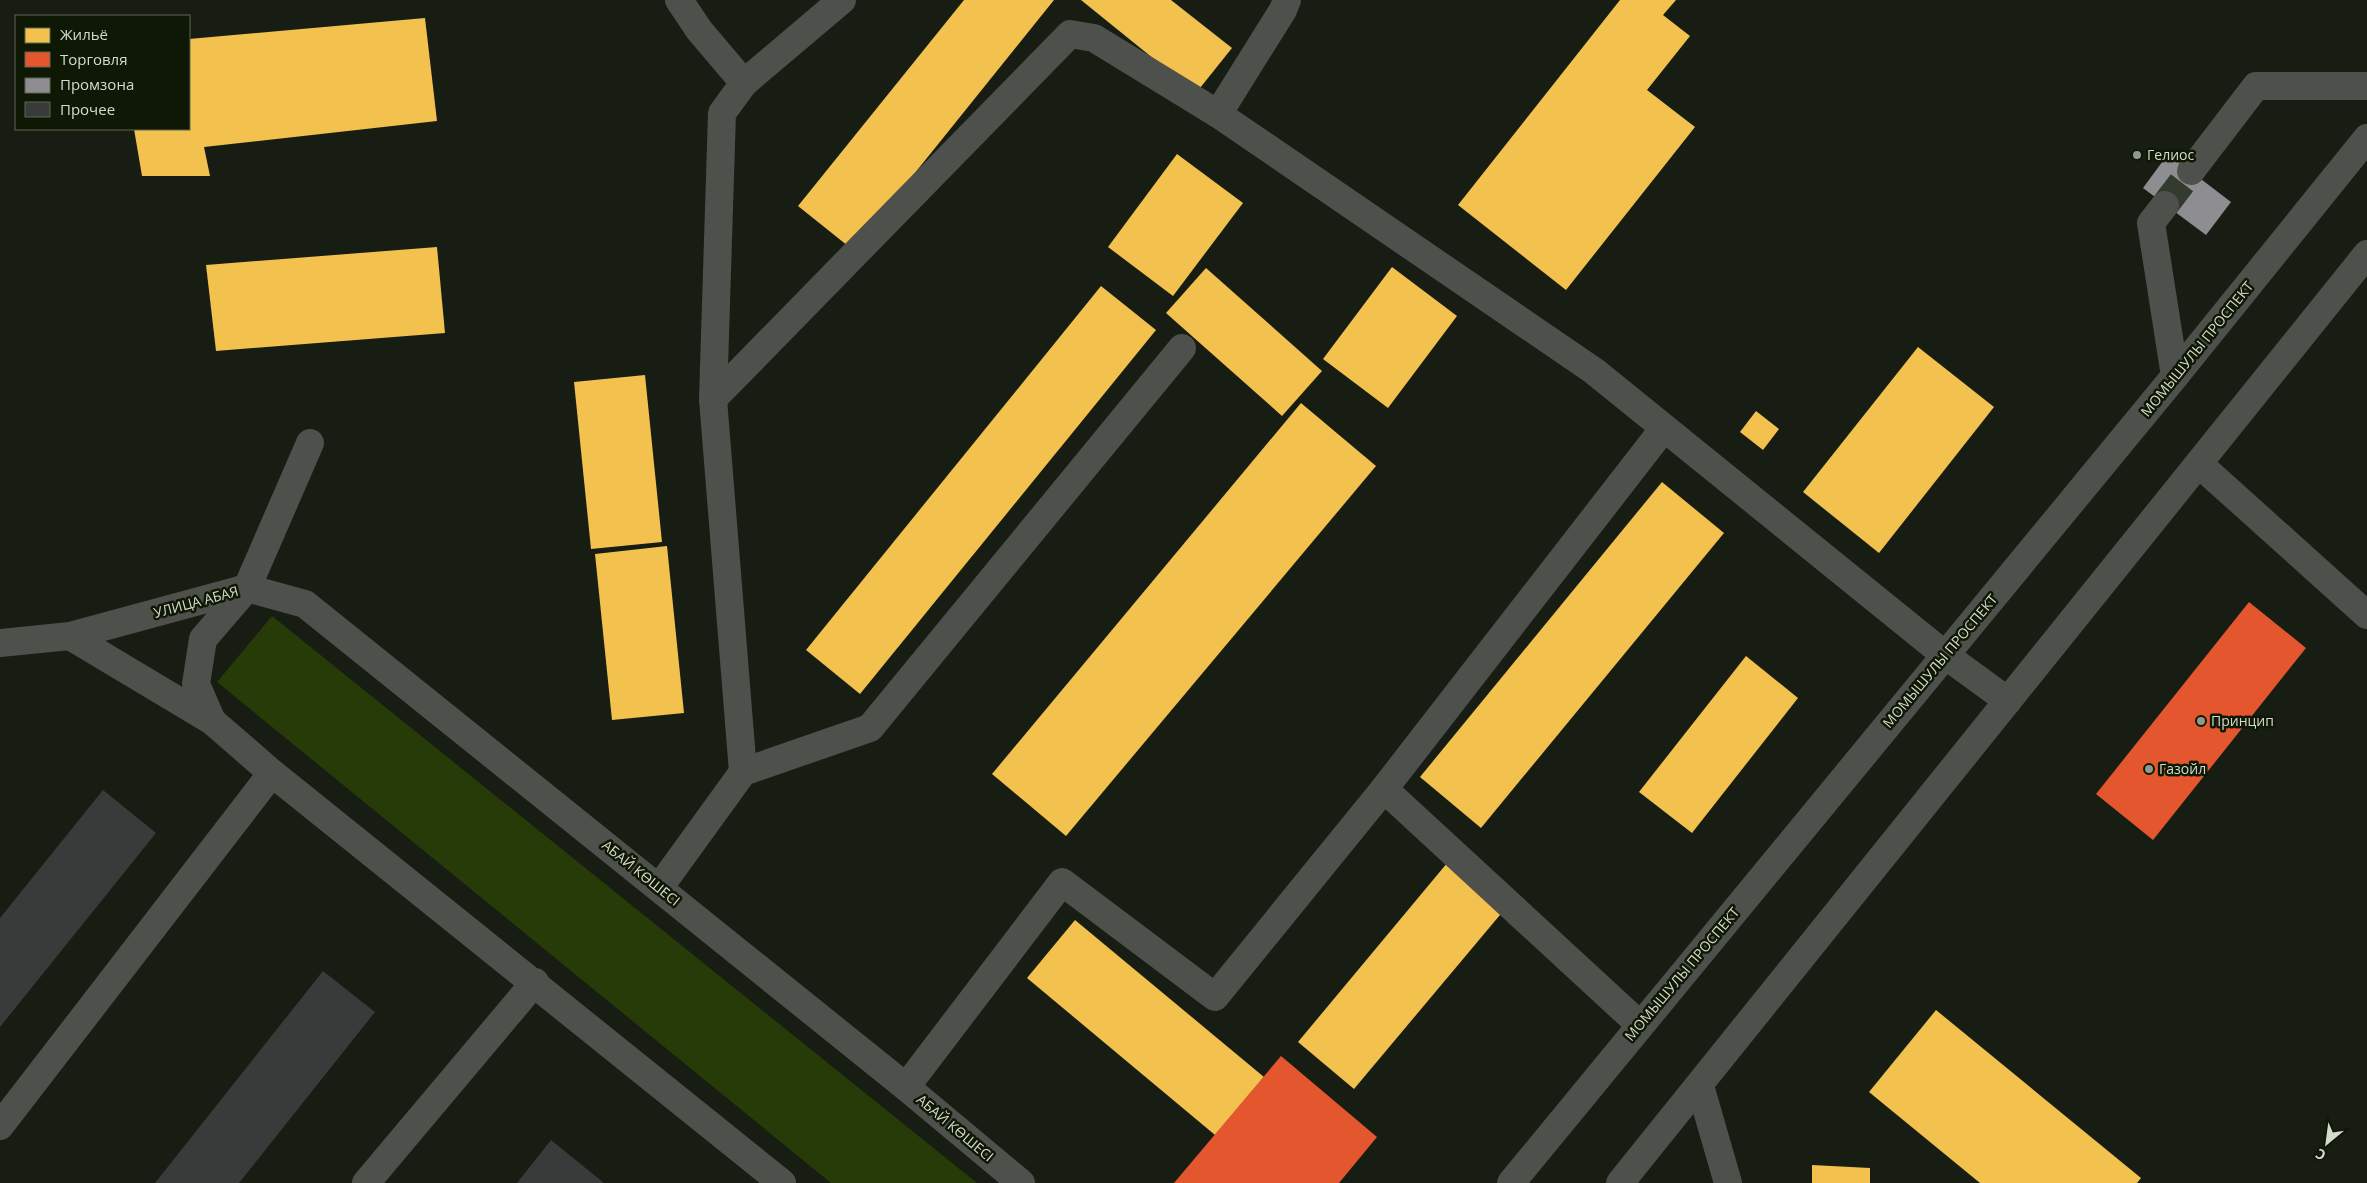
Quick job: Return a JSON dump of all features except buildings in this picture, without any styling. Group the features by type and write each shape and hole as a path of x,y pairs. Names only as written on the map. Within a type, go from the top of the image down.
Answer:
{"street":[{"path":"679,0 699,30 744,83"},
{"path":"743,772 713,399 722,113 744,83 842,0"},
{"path":"1218,114 1283,10 1286,0"},
{"path":"713,399 1070,34 1094,38 1218,114 1594,371 1945,655 2008,702"},
{"path":"2191,171 2256,86 2367,86"},
{"name":"МОМЫШУЛЫ ПРОСПЕКТ","path":"1510,1183 2175,376 2367,138"},
{"path":"2166,205 2152,223 2175,376"},
{"path":"1620,1183 1700,1086 2367,254"},
{"path":"660,888 743,772 870,728 1182,348"},
{"path":"906,1087 1062,882 1215,997 1384,789 1664,428"},
{"path":"247,588 310,443"},
{"path":"2199,464 2367,615"},
{"name":"УЛИЦА АБАЯ","path":"70,636 247,588"},
{"name":"УЛИЦА АБАЯ","path":"212,721 196,684 203,639 247,588"},
{"name":"АБАЙ КӨШЕСІ","path":"247,588 305,604 660,888 906,1087 1021,1183"},
{"path":"0,643 70,636 212,721 272,773 535,982 782,1183"},
{"path":"0,1126 272,773"},
{"path":"1384,789 1640,1024"},
{"path":"366,1183 535,982"},
{"path":"1700,1086 1728,1183"}],"green space":[{"path":"272,616 977,1183 831,1183 217,682"}],"tunnel":[{"path":"2165,205 2191,171"}],"place":[{"name":"Гелиос","path":"2137,155"},
{"name":"Принцип","path":"2201,721"},
{"name":"Газойл","path":"2149,769"}]}
